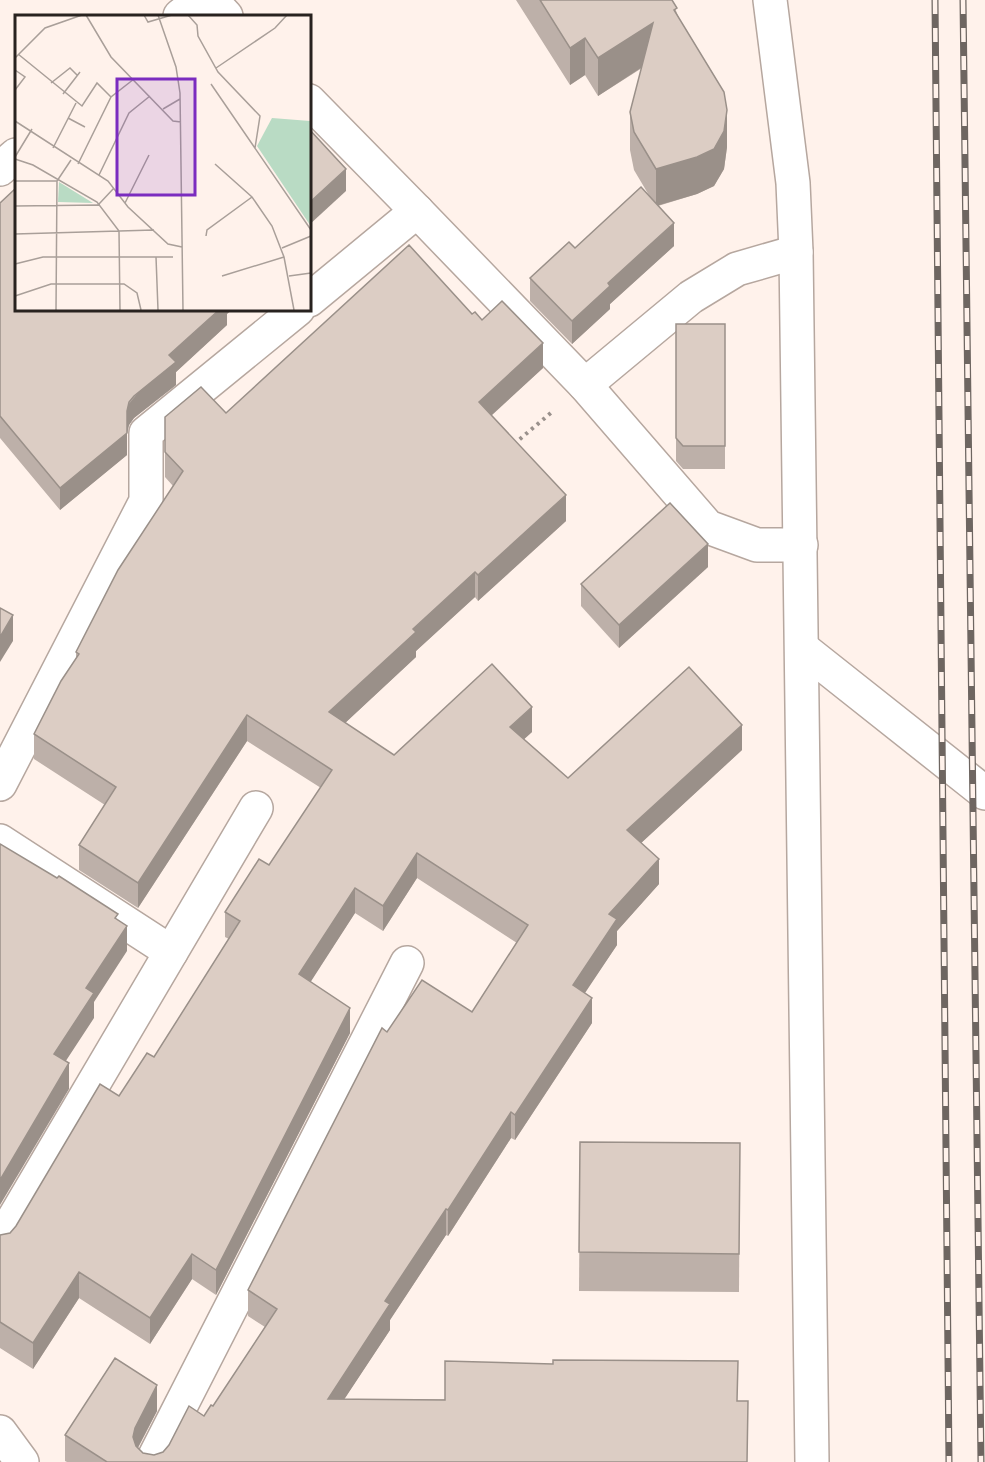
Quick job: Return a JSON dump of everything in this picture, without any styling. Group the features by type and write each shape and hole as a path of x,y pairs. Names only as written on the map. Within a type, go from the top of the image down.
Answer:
{"street":[{"path":"181,15 200,0"},
{"path":"211,0 225,15"},
{"path":"770,0 793,183 796,252 812,1462"},
{"path":"310,102 585,385 708,527 757,545 801,545"},
{"path":"0,169 15,156"},
{"path":"310,299 417,211"},
{"path":"585,385 691,297 737,269 796,252"},
{"path":"0,784 146,501 146,434 297,310"},
{"path":"802,648 985,793"},
{"path":"0,1242 256,808"},
{"path":"0,841 171,952"},
{"path":"152,1462 407,963"},
{"path":"0,1432 22,1462"}],"path":[{"path":"511,446 585,385"}],"building":[{"path":"540,0 672,0 677,8 674,10 724,92 727,110 724,131 714,149 697,157 656,169 634,132 630,112 653,23 598,58 585,38 570,48"},
{"path":"310,130 346,169 310,202"},
{"path":"641,187 674,223 608,283 610,286 572,321 530,278 569,242 575,248"},
{"path":"15,189 15,310 219,310 169,355 176,362 129,402 127,433 60,488 0,416 0,203"},
{"path":"409,245 472,314 475,312 482,320 502,301 543,343 479,402 566,495 478,575 475,572 413,629 416,632 329,712 394,755 492,664 532,707 510,727 568,778 689,667 742,725 627,830 659,859 609,914 617,919 573,985 592,998 515,1115 511,1112 448,1210 446,1209 385,1301 390,1304 328,1399 445,1400 445,1361 553,1364 553,1360 738,1361 737,1401 748,1401 747,1462 107,1462 65,1435 115,1358 157,1385 135,1428 133,1437 136,1446 143,1453 154,1455 163,1452 189,1406 204,1416 277,1309 248,1290 382,1028 387,1032 422,980 472,1012 528,925 417,853 383,906 355,888 299,974 350,1008 216,1270 192,1254 150,1318 79,1272 33,1343 0,1322 0,1235 10,1233 16,1226 100,1084 119,1096 147,1053 154,1057 240,921 225,912 259,859 269,865 332,770 247,715 138,883 79,845 116,787 34,734 61,681 79,654 76,652 118,570 183,471 165,452 165,417 201,387 226,413"},
{"path":"676,324 725,324 725,446 683,446 676,438"},
{"path":"670,503 708,544 619,625 581,584"},
{"path":"0,608 13,615 0,637"},
{"path":"0,844 57,878 59,876 118,914 115,918 127,926 86,988 94,993 54,1054 69,1063 0,1180"},
{"path":"580,1142 740,1143 739,1254 579,1252"}],"railway":[{"path":"935,0 949,1462"},
{"path":"963,0 981,1462"}]}
